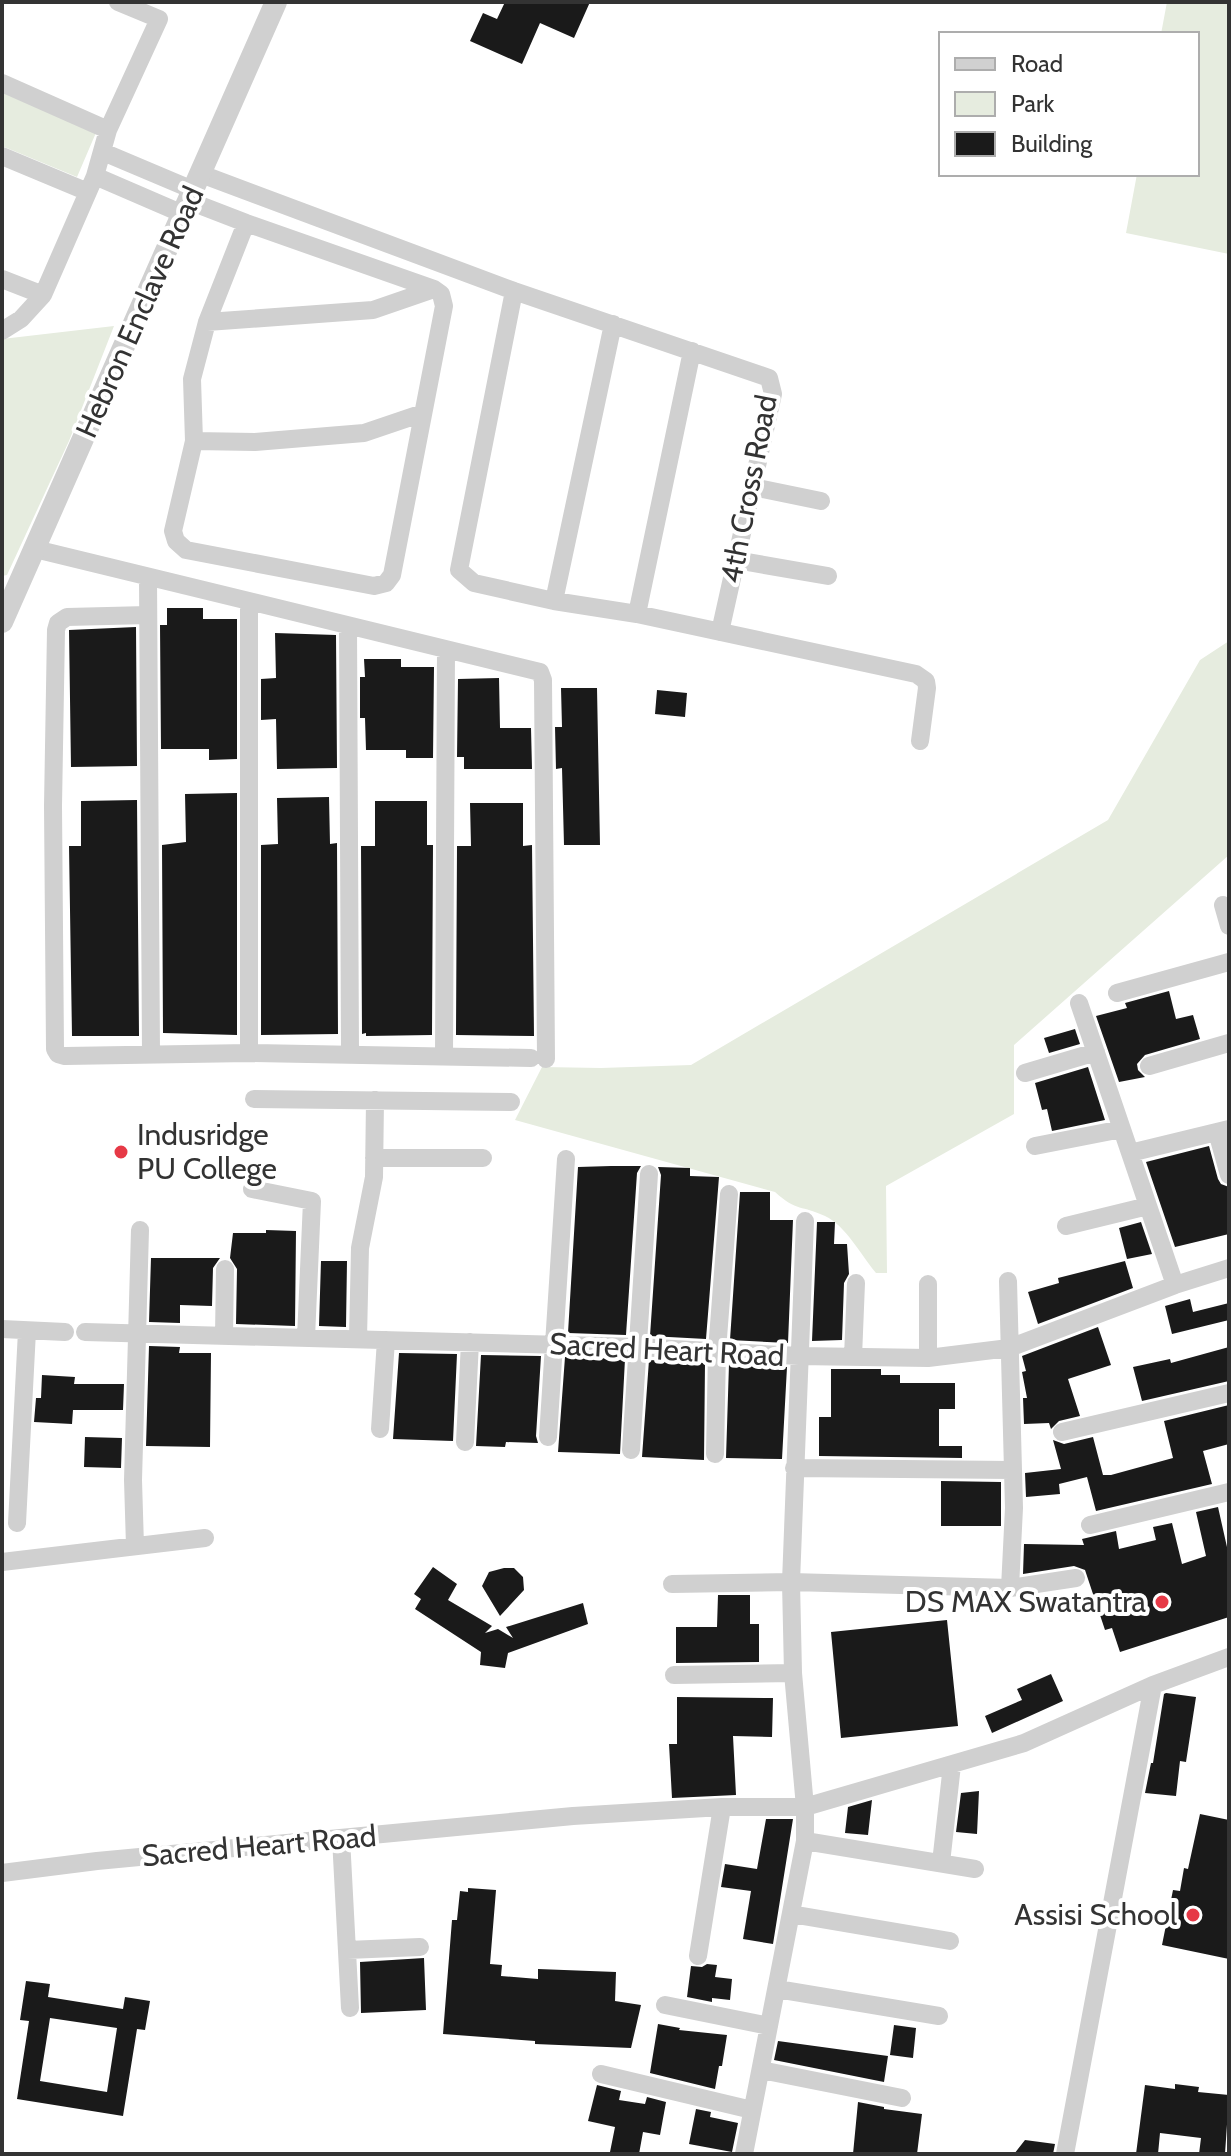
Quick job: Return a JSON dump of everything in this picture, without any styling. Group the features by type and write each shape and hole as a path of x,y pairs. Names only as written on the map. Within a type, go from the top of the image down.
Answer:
{"street":[{"path":"2,331 21,319 43,295 91,184 108,130 163,11 118,2"},
{"name":"Hebron Enclave Road","path":"2,622 276,2"},
{"path":"2,83 108,130"},
{"path":"103,152 246,223 441,294 444,306 392,575 386,583 374,586 186,550 176,541 173,531 194,441 192,379 207,322 246,223"},
{"path":"2,156 91,184 191,195 514,291 692,351 637,614"},
{"path":"2,279 43,295"},
{"path":"207,322 373,310 434,289"},
{"path":"514,291 459,570 474,583 554,601 637,614 922,676 927,688 920,741"},
{"path":"554,601 613,324"},
{"name":"4th Cross Road","path":"692,351 769,378 773,394 720,632"},
{"path":"194,441 255,442 364,433 423,413"},
{"path":"753,487 821,501"},
{"path":"35,549 535,670 542,675 538,1059 350,1053 58,1054 55,1049 53,821 58,623 67,617 148,615"},
{"path":"736,560 828,576"},
{"path":"148,577 151,1054"},
{"path":"249,602 249,1053"},
{"path":"348,626 350,1053"},
{"path":"444,1056 446,650"},
{"path":"1223,905 1229,926"},
{"path":"1117,993 1229,962"},
{"path":"1079,1003 1175,1285"},
{"path":"1149,1066 1229,1043"},
{"path":"1025,1073 1096,1052"},
{"path":"254,1099 511,1102"},
{"path":"358,1339 360,1248 374,1177 375,1100"},
{"path":"1035,1146 1122,1129"},
{"path":"1130,1153 1223,1131 1229,1175"},
{"path":"374,1158 483,1158"},
{"path":"548,1437 566,1159"},
{"path":"631,1450 649,1174"},
{"path":"252,1189 312,1201 306,1338"},
{"path":"715,1454 717,1351 729,1194"},
{"path":"1066,1226 1148,1206"},
{"path":"805,1221 799,1356 928,1358 1009,1348 1175,1285 1229,1268"},
{"path":"135,1546 133,1480 140,1230"},
{"path":"224,1336 225,1269"},
{"path":"1008,1281 1014,1508 1010,1588"},
{"path":"853,1357 856,1283"},
{"path":"928,1284 928,1358"},
{"path":"2,1329 65,1332"},
{"path":"17,1523 27,1331"},
{"name":"Sacred Heart Road","path":"85,1332 554,1344 799,1356 791,1582 793,1673 805,1807 805,1841 744,2154"},
{"path":"380,1429 386,1340"},
{"path":"465,1442 470,1342"},
{"path":"1062,1432 1229,1393"},
{"path":"794,1468 1012,1470"},
{"path":"1090,1525 1229,1492"},
{"path":"2,1562 205,1538"},
{"path":"672,1584 791,1582 1010,1588 1076,1578"},
{"name":"Sacred Heart Road","path":"2,1873 573,1816 722,1807 805,1807 1024,1743 1153,1685 1229,1657"},
{"path":"674,1675 793,1673"},
{"path":"1065,2154 1153,1685"},
{"path":"941,1863 952,1765"},
{"path":"698,1956 722,1807"},
{"path":"341,1838 350,2008"},
{"path":"805,1841 975,1869"},
{"path":"791,1914 950,1941"},
{"path":"347,1950 420,1947"},
{"path":"777,1989 939,2016"},
{"path":"665,2005 769,2026"},
{"path":"761,2070 902,2098"},
{"path":"601,2074 752,2110"}],"green space":[{"path":"1167,2 1229,2 1229,254 1126,233 1137,176 1199,176 1199,32 1161,32"},
{"path":"2,88 98,128 77,177 2,146"},
{"path":"114,326 69,441 7,575 2,576 2,339"},
{"path":"1229,641 1229,855 1014,1045 1014,1114 886,1186 887,1273 876,1273 833,1221 794,1205 775,1192 515,1120 542,1067 691,1065 1108,820 1200,660"}],"building":[{"path":"505,2 590,2 574,38 540,23 522,64 470,41 483,13 497,19"},
{"path":"167,608 203,608 203,619 237,619 237,759 209,760 209,749 161,749 160,625 167,625"},
{"path":"136,627 137,766 71,767 69,630"},
{"path":"275,633 336,635 337,768 277,769 276,719 261,720 261,679 276,678"},
{"path":"364,659 401,659 401,667 434,667 433,758 406,758 406,750 366,750 365,718 360,718 360,677 365,677"},
{"path":"499,678 500,728 531,728 532,769 464,769 464,757 457,757 458,679"},
{"path":"561,688 597,688 600,845 564,845 562,768 556,769 555,727 562,727"},
{"path":"657,690 687,693 685,717 655,714"},
{"path":"237,793 237,1035 163,1033 162,845 186,842 185,794"},
{"path":"329,797 330,844 337,843 338,1034 261,1035 261,845 278,844 277,798"},
{"path":"137,800 139,1036 72,1036 69,846 81,846 81,801"},
{"path":"375,801 427,801 427,845 433,845 432,1035 362,1034 361,846 375,846"},
{"path":"470,803 523,803 523,846 532,845 534,1036 456,1035 457,846 471,846"},
{"path":"1169,991 1176,1019 1193,1015 1200,1039 1145,1055 1137,1064 1145,1077 1119,1082 1096,1016 1127,1008 1125,1003"},
{"path":"1075,1029 1080,1044 1049,1053 1044,1038"},
{"path":"1088,1067 1105,1120 1052,1131 1047,1109 1042,1110 1035,1083"},
{"path":"1209,1146 1218,1179 1229,1187 1229,1234 1175,1247 1146,1162"},
{"path":"641,1166 637,1173 626,1335 568,1333 578,1167"},
{"path":"658,1167 690,1168 690,1176 719,1177 706,1339 650,1336 661,1175"},
{"path":"740,1192 770,1192 770,1220 793,1220 788,1343 730,1340"},
{"path":"817,1222 835,1222 834,1244 847,1244 849,1274 844,1283 842,1340 812,1341"},
{"path":"1141,1222 1152,1254 1127,1259 1119,1228"},
{"path":"266,1230 296,1231 295,1326 236,1324 237,1269 230,1258 233,1233 266,1233"},
{"path":"151,1258 220,1258 213,1268 212,1306 180,1305 180,1323 149,1322"},
{"path":"321,1261 347,1261 346,1327 319,1326"},
{"path":"1125,1261 1133,1288 1038,1324 1028,1292 1059,1283 1058,1278"},
{"path":"1190,1299 1193,1312 1229,1303 1229,1320 1172,1334 1165,1306"},
{"path":"1098,1327 1111,1365 1068,1379 1080,1416 1059,1421 1051,1429 1049,1423 1024,1424 1023,1398 1027,1398 1022,1356"},
{"path":"149,1346 180,1347 179,1353 211,1353 210,1447 146,1446"},
{"path":"1229,1347 1229,1381 1142,1401 1133,1367 1170,1359 1171,1363"},
{"path":"399,1353 457,1354 453,1441 393,1439"},
{"path":"481,1355 541,1356 538,1443 506,1442 505,1447 476,1446"},
{"path":"565,1357 625,1359 620,1454 558,1452"},
{"path":"649,1360 705,1363 704,1460 642,1457"},
{"path":"729,1364 787,1367 782,1459 726,1458"},
{"path":"831,1369 881,1369 881,1375 900,1375 900,1383 955,1383 955,1409 939,1409 939,1446 962,1446 962,1458 819,1456 819,1417 831,1417"},
{"path":"42,1375 75,1377 74,1384 124,1384 123,1410 73,1410 72,1424 34,1422 36,1398 41,1398"},
{"path":"1229,1405 1229,1444 1203,1451 1212,1484 1096,1511 1087,1477 1059,1484 1060,1494 1026,1497 1025,1473 1061,1469 1053,1440 1064,1444 1093,1437 1103,1475 1111,1475 1173,1458 1164,1421"},
{"path":"85,1437 122,1438 121,1468 84,1467"},
{"path":"941,1481 1001,1482 1001,1526 941,1526"},
{"path":"1218,1507 1229,1556 1229,1617 1120,1652 1112,1628 1105,1630 1085,1570 1074,1566 1023,1574 1024,1544 1084,1545 1082,1539 1116,1531 1119,1549 1156,1540 1153,1527 1172,1523 1182,1564 1206,1556 1196,1512"},
{"path":"433,1567 457,1584 448,1600 492,1626 485,1633 498,1629 513,1638 506,1627 583,1603 588,1624 508,1653 505,1668 480,1665 481,1652 415,1609 421,1599 414,1594"},
{"path":"514,1568 523,1577 524,1590 500,1616 482,1586 489,1572"},
{"path":"718,1595 750,1595 750,1624 759,1624 759,1662 676,1663 676,1627 717,1627"},
{"path":"947,1620 958,1726 841,1738 831,1632"},
{"path":"1051,1674 1063,1701 992,1733 985,1716 1022,1700 1017,1689"},
{"path":"1166,1693 1196,1697 1186,1762 1180,1761 1176,1796 1145,1793"},
{"path":"677,1697 773,1698 772,1737 733,1736 736,1795 672,1798 669,1744 677,1744"},
{"path":"979,1791 977,1834 956,1832 961,1793"},
{"path":"872,1800 868,1835 845,1833 848,1807"},
{"path":"1200,1814 1229,1820 1229,1959 1162,1945 1173,1890 1180,1891 1184,1868 1188,1869"},
{"path":"766,1819 793,1819 773,1944 743,1939 751,1891 721,1887 725,1864 757,1869"},
{"path":"468,1888 496,1890 490,1964 502,1965 501,1976 538,1979 538,1969 616,1972 615,2001 641,2005 631,2048 535,2044 535,2041 443,2034 452,1920 457,1920 460,1891 468,1892"},
{"path":"424,1958 426,2010 361,2013 360,1962"},
{"path":"717,1965 715,1977 732,1979 730,2000 712,1998 712,2002 687,1997 691,1966"},
{"path":"26,1981 50,1984 48,1997 123,2009 125,1997 150,2001 145,2030 137,2029 123,2116 17,2099 29,2021 20,2020","holes":["50,2018 117,2028 107,2092 40,2081"]},
{"path":"658,2024 679,2030 727,2035 715,2089 650,2073"},
{"path":"894,2025 916,2028 913,2058 890,2055"},
{"path":"778,2041 888,2056 884,2082 774,2060"},
{"path":"1175,2084 1199,2087 1198,2092 1229,2095 1225,2154 1199,2154 1201,2138 1160,2133 1158,2154 1136,2154 1145,2085 1175,2089"},
{"path":"597,2085 621,2091 619,2100 645,2104 647,2097 666,2102 660,2135 643,2132 639,2154 610,2152 615,2127 588,2121"},
{"path":"858,2102 922,2114 917,2154 853,2154"},
{"path":"696,2109 711,2112 710,2117 738,2123 732,2152 689,2144"},
{"path":"1025,2140 1055,2144 1053,2154 1014,2154"}],"place":[{"name":"Indusridge PU College","path":"121,1152"},
{"name":"DS MAX Swatantra","path":"1162,1602"},
{"name":"Assisi School","path":"1193,1915"}]}
